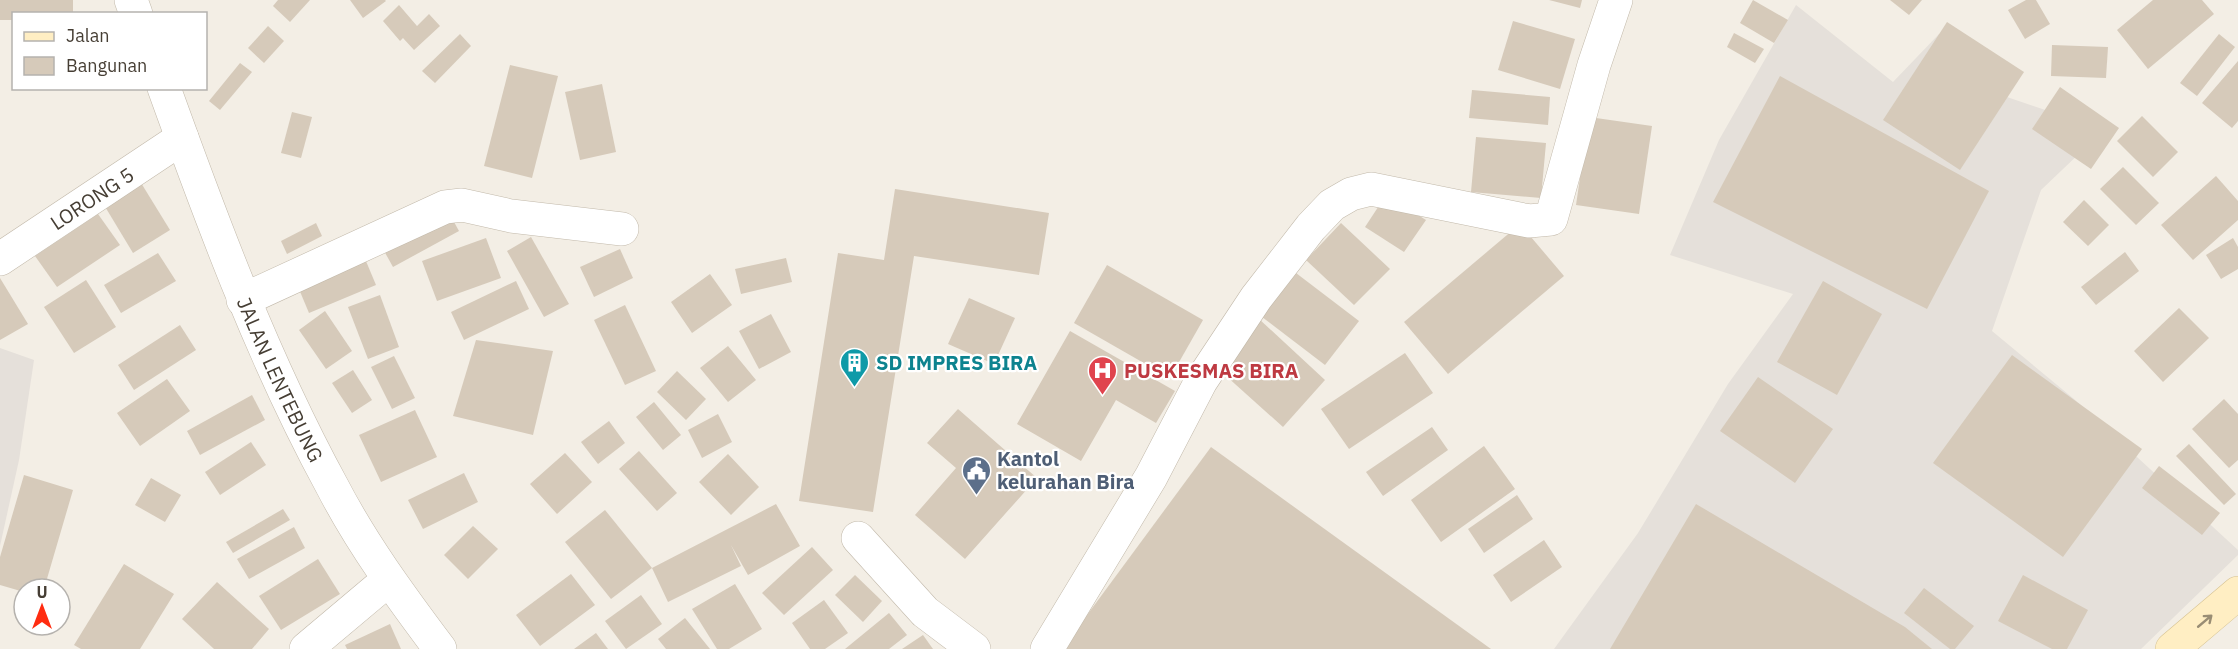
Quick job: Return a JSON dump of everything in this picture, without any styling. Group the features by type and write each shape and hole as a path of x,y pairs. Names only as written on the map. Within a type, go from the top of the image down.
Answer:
{"street":[{"path":"1047,649 1150,477 1201,381 1256,298 1311,227 1332,205 1351,194 1371,189 1528,221 1551,219 1594,65 1616,0"},
{"name":"JALAN LENTEBUNG","path":"165,90 243,300 332,486 388,580 440,649"},
{"name":"LORONG 5","path":"0,259 182,138"},
{"path":"243,300 445,207 462,205 511,216 622,229"},
{"path":"858,538 925,612 974,649"},
{"path":"306,649 388,580"},
{"path":"2172,649 2238,593"}],"shaded area":[{"path":"1796,5 1893,82 1939,34 2007,97 2104,130 2041,190 1992,331 2074,399 2238,550 2238,555 2141,649 1554,649 1638,533 1728,384 1793,294 1670,255 1719,140"},
{"path":"0,348 34,360 19,460 0,546"}],"building":[{"path":"0,0 73,0 73,12 12,12 12,20 0,20"},
{"path":"278,0 310,0 290,22 273,6"},
{"path":"350,0 385,0 386,1 363,18"},
{"path":"1549,0 1582,0 1580,8"},
{"path":"1753,0 1788,20 1774,43 1740,23"},
{"path":"1890,0 1922,0 1909,15"},
{"path":"2026,0 2036,0 2050,24 2025,39 2008,10"},
{"path":"2153,0 2202,0 2214,14 2148,69 2117,30"},
{"path":"399,5 417,26 429,14 440,26 414,50 403,38 400,41 383,21"},
{"path":"1513,21 1575,39 1560,89 1498,70"},
{"path":"1947,22 2024,72 1960,170 1883,120"},
{"path":"268,26 284,41 264,63 248,48"},
{"path":"1734,33 1764,49 1755,63 1727,47"},
{"path":"460,34 471,46 435,83 422,71"},
{"path":"2219,34 2235,47 2197,96 2180,83"},
{"path":"2052,45 2108,47 2106,78 2051,76"},
{"path":"2238,61 2238,121 2232,128 2202,103"},
{"path":"240,63 252,72 220,110 209,101"},
{"path":"510,65 558,76 532,178 484,166"},
{"path":"1780,76 1989,191 1927,309 1713,202"},
{"path":"602,84 616,152 580,160 565,92"},
{"path":"2060,87 2119,128 2091,169 2032,129"},
{"path":"1472,90 1550,97 1548,125 1469,118"},
{"path":"292,112 312,117 301,158 281,153"},
{"path":"2142,116 2178,152 2153,177 2117,141"},
{"path":"1589,117 1652,126 1639,214 1576,205"},
{"path":"1476,137 1546,143 1541,198 1471,192"},
{"path":"2123,167 2159,203 2136,225 2100,189"},
{"path":"2216,176 2238,201 2238,220 2193,260 2161,225"},
{"path":"138,178 170,230 133,253 101,200"},
{"name":"SD IMPRES BIRA","path":"895,189 1049,213 1039,275 914,256 873,512 799,501 838,253 884,260"},
{"path":"1386,195 1426,220 1404,252 1365,227"},
{"path":"2084,200 2109,225 2088,246 2063,222"},
{"path":"449,213 459,231 393,267 383,249"},
{"path":"98,214 120,245 57,287 35,256"},
{"path":"316,223 322,236 287,254 281,241"},
{"path":"1341,223 1390,269 1354,305 1306,260"},
{"path":"1520,224 1564,276 1448,374 1404,322"},
{"path":"531,237 569,304 544,317 507,251"},
{"path":"486,238 501,278 437,301 422,261"},
{"path":"2233,238 2238,247 2238,269 2221,279 2206,255"},
{"path":"620,249 633,278 594,297 580,267"},
{"path":"2125,252 2139,271 2096,305 2081,287"},
{"path":"158,253 176,281 121,313 104,285"},
{"path":"363,254 376,285 309,313 296,282"},
{"path":"786,258 792,282 741,294 735,269"},
{"path":"1107,265 1203,320 1170,378 1074,323"},
{"path":"1296,273 1359,321 1325,365 1262,317"},
{"path":"710,274 732,305 692,333 671,302"},
{"path":"0,278 28,324 0,340"},
{"path":"86,280 116,327 74,353 44,307"},
{"path":"516,281 529,309 464,340 451,312"},
{"path":"1823,281 1882,314 1837,395 1777,362"},
{"path":"380,295 399,347 368,359 348,307"},
{"path":"969,298 1015,318 994,364 948,344"},
{"path":"625,305 656,371 625,385 594,320"},
{"path":"2179,308 2209,338 2163,382 2134,351"},
{"path":"325,311 352,351 326,369 299,330"},
{"path":"771,314 791,352 759,369 739,331"},
{"path":"1258,318 1325,380 1283,427 1215,366"},
{"path":"180,325 196,350 134,390 118,365"},
{"name":"PUSKESMAS BIRA","path":"1070,331 1175,391 1156,423 1116,400 1081,461 1017,424"},
{"path":"476,340 553,351 533,435 453,416"},
{"path":"728,346 756,380 728,402 700,368"},
{"path":"1405,353 1433,393 1349,449 1321,409"},
{"path":"2012,355 2142,449 2063,557 1933,463"},
{"path":"394,356 415,398 392,409 371,367"},
{"path":"353,370 372,400 352,413 332,383"},
{"path":"677,371 706,399 686,420 657,392"},
{"path":"1758,377 1833,429 1795,483 1720,431"},
{"path":"167,379 190,411 140,446 117,413"},
{"path":"252,395 265,420 200,455 187,431"},
{"path":"2224,399 2238,414 2238,460 2229,468 2192,429"},
{"path":"654,402 681,435 663,450 636,417"},
{"name":"Kantol kelurahan Bira","path":"958,409 1037,478 965,559 915,515 956,468 927,443"},
{"path":"415,410 437,457 381,482 359,435"},
{"path":"718,414 732,442 702,458 688,430"},
{"path":"609,421 625,443 598,464 581,442"},
{"path":"1432,427 1448,450 1383,496 1366,472"},
{"path":"251,442 266,465 220,495 205,472"},
{"path":"2189,444 2236,494 2224,505 2176,456"},
{"path":"1484,446 1515,489 1441,542 1411,500"},
{"path":"1211,447 1491,649 1062,649"},
{"path":"639,451 677,493 657,511 619,469"},
{"path":"565,453 592,482 557,514 530,484"},
{"path":"728,454 759,487 731,515 699,482"},
{"path":"2159,466 2220,513 2202,535 2142,488"},
{"path":"464,473 478,502 423,529 408,500"},
{"path":"24,475 73,490 48,577 12,577 12,588 0,585 0,557"},
{"path":"151,478 181,495 165,522 135,505"},
{"path":"1517,495 1533,519 1484,553 1468,529"},
{"path":"776,504 800,546 748,575 731,545 741,566 668,602 652,568"},
{"path":"1696,504 1905,627 1932,649 1610,649"},
{"path":"283,509 290,520 233,553 226,542"},
{"path":"605,510 652,568 611,599 565,542"},
{"path":"473,526 498,549 468,579 444,555"},
{"path":"294,527 305,548 249,579 237,559"},
{"path":"1544,540 1562,567 1511,602 1493,575"},
{"path":"812,547 833,570 784,615 762,593"},
{"path":"318,559 340,594 281,630 259,596"},
{"path":"124,564 174,594 140,649 81,649 74,645"},
{"path":"571,574 595,605 540,646 516,615"},
{"path":"855,575 882,601 863,622 835,595"},
{"path":"2023,575 2088,610 2067,649 2052,649 1998,621"},
{"path":"217,582 269,629 252,649 214,649 182,619"},
{"path":"735,584 762,629 729,649 717,649 692,609"},
{"path":"1924,588 1974,626 1955,649 1950,649 1904,613"},
{"path":"641,595 662,624 626,649 605,621"},
{"path":"824,600 848,633 825,649 810,649 792,623"},
{"path":"889,613 907,635 889,649 845,649"},
{"path":"685,618 710,649 666,649 658,639"},
{"path":"390,624 401,649 347,649 345,645"},
{"path":"596,633 608,649 574,649"},
{"path":"923,635 933,649 902,649"}],"place":[{"name":"SD IMPRES BIRA","path":"855,388"},
{"name":"PUSKESMAS BIRA","path":"1103,396"},
{"name":"Kantol kelurahan Bira","path":"976,496"}]}
